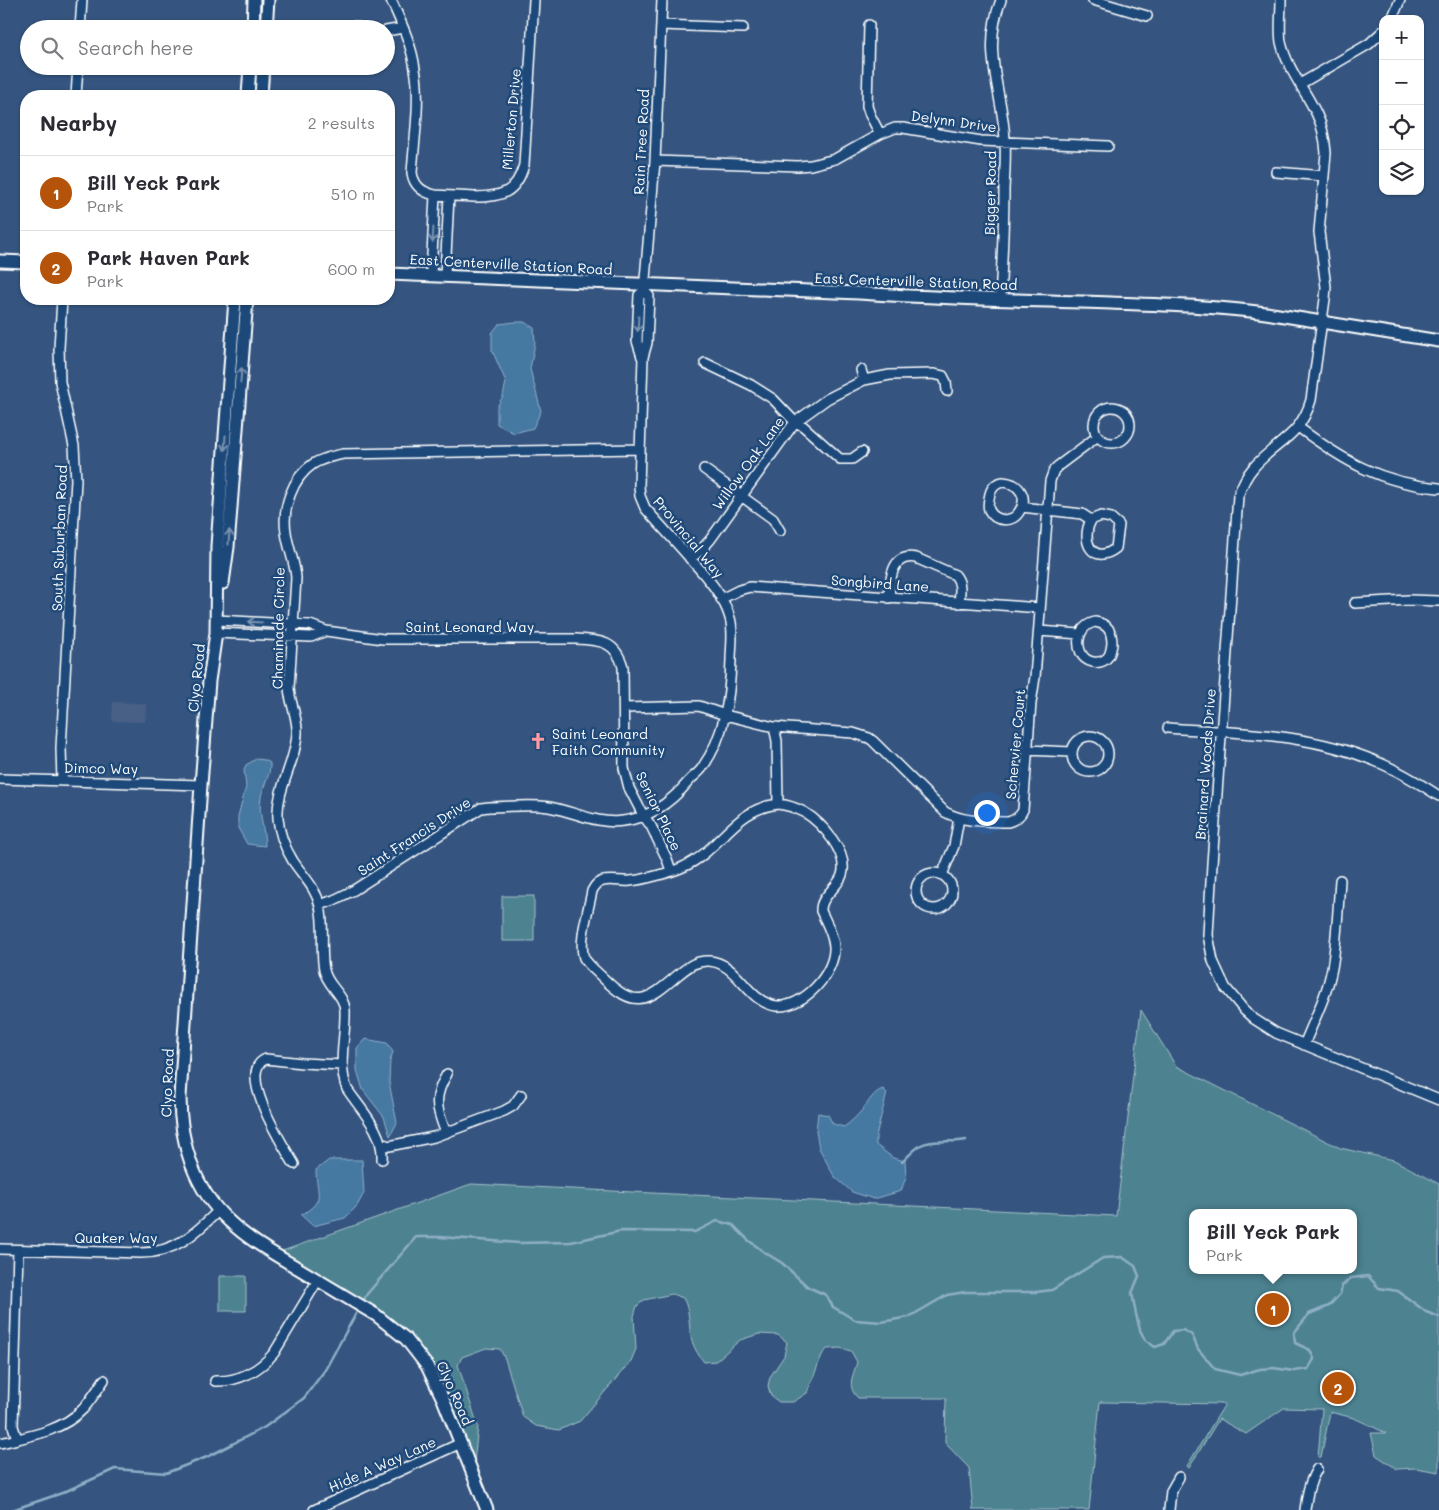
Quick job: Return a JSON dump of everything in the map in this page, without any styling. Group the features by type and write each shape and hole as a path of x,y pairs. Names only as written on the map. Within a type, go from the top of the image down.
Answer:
{"street":[{"path":"81,20 82,0"},
{"path":"253,20 254,0"},
{"path":"267,20 268,0"},
{"path":"391,0 414,59 417,89 413,180 421,190 435,195 431,275"},
{"name":"Millerton Drive","path":"435,195 497,196 512,188 520,177 524,165 534,0"},
{"name":"Rain Tree Road","path":"644,288 656,160 662,0"},
{"name":"Bigger Road","path":"1000,300 1005,141 993,61 994,30 1002,0"},
{"path":"1093,0 1148,16"},
{"name":"Brainard Woods Drive","path":"1281,0 1281,42 1289,65 1318,115 1325,148 1319,232 1326,288 1310,400 1305,416 1292,434 1253,467 1242,485 1238,496 1208,923 1210,949 1218,974 1225,987 1244,1010 1265,1027 1304,1045 1439,1100"},
{"path":"1394,15 1400,0"},
{"path":"661,25 743,28"},
{"path":"869,25 867,106 880,134"},
{"path":"395,30 403,28"},
{"path":"1300,84 1369,44 1379,35"},
{"path":"76,90 77,75"},
{"path":"248,90 249,75"},
{"path":"261,90 262,75"},
{"name":"Delynn Drive","path":"656,160 811,166 835,159 880,134 895,128 915,129 965,139 1108,146"},
{"path":"1276,172 1324,176"},
{"path":"445,276 449,196"},
{"path":"0,260 20,262"},
{"name":"East Centerville Station Road","path":"395,274 644,288 747,288 1000,300 1189,306 1230,309 1439,341"},
{"name":"Provincial Way","path":"643,815 663,806 679,794 702,768 719,733 728,704 731,681 732,638 730,619 712,583 645,508 640,496 642,358 647,343 649,296 644,288"},
{"name":"South Suburban Road","path":"62,305 59,348 60,382 74,446 76,480 61,748 62,781"},
{"name":"Clyo Road","path":"233,305 217,546 217,620 209,681 188,962 180,1113 185,1146 193,1170 201,1184 218,1210 228,1220 258,1244 376,1315 406,1339 427,1366 444,1399 487,1510"},
{"name":"Clyo Road","path":"217,620 228,547 247,305"},
{"path":"705,363 773,399 795,422 803,426 840,459 852,459 862,452"},
{"path":"861,370 864,380"},
{"name":"Willow Oak Lane","path":"690,559 710,540 795,422 827,399 864,380 890,376 933,374 943,376 947,391"},
{"path":"1110,407 1125,412 1130,422 1128,434 1124,439 1113,443 1107,442 1098,436 1095,431 1095,421 1100,412 1110,407"},
{"path":"1298,427 1343,459 1370,472 1406,483 1439,488"},
{"name":"Schervier Court","path":"624,708 699,706 725,715 774,727 853,733 868,738 945,812 959,818 978,821 1008,822 1014,820 1022,814 1023,810 1050,481 1054,470 1098,436"},
{"name":"Chaminade Circle","path":"382,1158 381,1143 369,1120 347,1089 343,1074 345,1008 341,997 326,978 324,970 323,925 320,905 311,884 293,861 280,833 279,801 296,746 298,733 289,688 295,568 286,534 285,520 294,486 302,474 313,464 328,457 353,453 640,449"},
{"path":"704,469 773,519 780,531"},
{"path":"1010,482 1022,493 1022,507 1017,515 1012,518 1006,520 996,518 988,506 991,490 998,483 1010,482"},
{"path":"1022,507 1082,514 1091,520"},
{"path":"1106,516 1119,525 1116,548 1110,552 1100,554 1090,549 1087,544 1091,520 1106,516"},
{"path":"889,598 893,569 902,559 911,557 955,575 960,584 959,603"},
{"name":"Songbird Lane","path":"721,599 750,587 1040,608"},
{"path":"1355,603 1409,600 1439,601"},
{"name":"Saint Leonard Way","path":"217,620 310,625 326,631 383,640 594,640 605,642 612,647"},
{"path":"1091,623 1106,626 1112,638 1111,651 1108,657 1101,662 1094,663 1085,658 1080,650 1080,634 1091,623"},
{"name":"Saint Leonard Way","path":"216,634 311,637 326,631"},
{"path":"1039,631 1080,634"},
{"name":"Senior Place","path":"612,647 621,658 623,667 624,768 629,788 651,826 671,871"},
{"path":"774,727 777,741 778,804"},
{"path":"1168,728 1294,738 1344,749 1391,768 1439,796"},
{"path":"1085,736 1100,738 1107,746 1105,765 1098,772 1083,772 1075,766 1071,752 1076,742 1085,736"},
{"path":"1027,750 1071,752"},
{"name":"Dimco Way","path":"0,779 201,785"},
{"path":"778,804 804,812 820,825 840,850 844,864 838,884 821,906 833,940 834,955 832,964 822,980 799,1000 785,1006 773,1005 764,1002 756,996 730,968 708,960 700,961 688,967 655,994 643,998 620,994 585,958 582,949 583,932 592,890 596,884 605,880 630,881 671,871 691,863 742,818 761,807 778,804"},
{"name":"Saint Francis Drive","path":"320,905 354,890 481,808 542,806 606,822 624,821 643,815"},
{"path":"942,875 954,846 959,818"},
{"path":"927,874 942,875 950,882 952,897 946,906 936,910 918,901 916,896 917,886 922,877 927,874"},
{"path":"1304,1045 1332,969 1340,880"},
{"path":"294,1164 263,1107 257,1082 258,1066 266,1059 302,1064 342,1065"},
{"path":"446,1132 437,1109 437,1102 440,1086 447,1074"},
{"path":"381,1143 389,1146 421,1140 446,1132 504,1111 513,1106 521,1095"},
{"name":"Quaker Way","path":"0,1249 141,1253 163,1251 187,1238 218,1210"},
{"path":"17,1439 14,1426 18,1250"},
{"path":"215,1381 242,1377 259,1368 268,1360 318,1280"},
{"path":"0,1443 41,1434 57,1428 72,1419 90,1401 104,1380"},
{"name":"Hide A Way Lane","path":"314,1510 461,1443"},
{"path":"1305,1510 1308,1487 1317,1469"},
{"path":"1168,1510 1172,1491 1178,1477"}],"shaded area":[{"path":"524,322 534,328 535,343 530,369 541,411 533,428 514,433 497,424 497,407 503,396 506,382 492,350 492,333 499,324"},
{"path":"113,702 146,704 145,722 112,721"},
{"path":"256,759 265,760 270,763 260,803 265,846 247,844 238,828 238,816 246,787 244,770 246,765"},
{"path":"365,1039 387,1043 393,1052 390,1061 389,1082 397,1123 390,1136 384,1117 363,1090 357,1070 357,1048"},
{"path":"883,1089 887,1093 876,1136 876,1145 893,1158 905,1161 906,1177 901,1191 874,1199 852,1192 834,1176 819,1148 816,1131 818,1113 828,1115 833,1124 844,1127 852,1121 874,1095"},
{"path":"329,1160 362,1160 364,1193 357,1206 345,1218 313,1226 301,1215 309,1210 317,1200 316,1170"}],"green space":[{"path":"502,896 534,896 534,941 502,941"},
{"path":"1141,1010 1176,1066 1340,1148 1394,1160 1439,1184 1439,1472 1416,1468 1397,1469 1376,1455 1371,1433 1386,1433 1354,1418 1330,1412 1321,1457 1318,1457 1322,1409 1284,1408 1246,1434 1219,1419 1189,1468 1187,1466 1225,1404 1100,1402 1089,1510 973,1510 969,1468 945,1443 946,1398 858,1398 854,1394 851,1385 857,1362 851,1351 840,1348 827,1349 822,1355 807,1393 793,1402 779,1402 771,1396 768,1386 770,1377 784,1356 787,1342 778,1335 759,1334 740,1340 716,1361 704,1362 697,1353 692,1341 686,1303 683,1298 672,1294 644,1300 637,1306 634,1316 636,1349 631,1361 580,1421 559,1430 536,1426 523,1417 505,1359 500,1349 486,1348 462,1357 458,1365 478,1426 473,1472 443,1399 406,1339 274,1254 471,1184 1116,1216"},
{"path":"220,1276 246,1276 246,1311 220,1311"}],"waterway":[{"path":"902,1162 921,1145 926,1143 966,1140"},
{"path":"362,1303 367,1294 416,1237 519,1243 571,1242 621,1231 695,1232 717,1221 733,1225 748,1240 782,1263 808,1287 826,1295 833,1307 855,1320 881,1322 909,1317 947,1295 965,1292 1036,1292 1052,1290 1103,1258 1122,1257 1135,1266 1139,1276 1132,1293 1140,1330 1145,1340 1155,1347 1164,1344 1173,1331 1183,1330 1192,1335 1198,1349 1215,1369 1240,1375 1260,1369 1273,1368 1294,1371 1308,1369 1314,1359 1310,1350 1295,1343 1294,1333 1309,1314 1329,1306 1340,1294 1342,1286 1351,1278 1368,1276 1379,1288 1398,1291 1426,1312 1439,1317"},
{"path":"12,1510 62,1493 115,1469 166,1473 207,1457 265,1427 304,1398 325,1370 359,1308"}],"place":[{"name":"Saint Leonard Faith Community","path":"538,741"},
{"name":"Bill Yeck Park","path":"1273,1309"},
{"name":"Park Haven Park","path":"1338,1388"}]}
